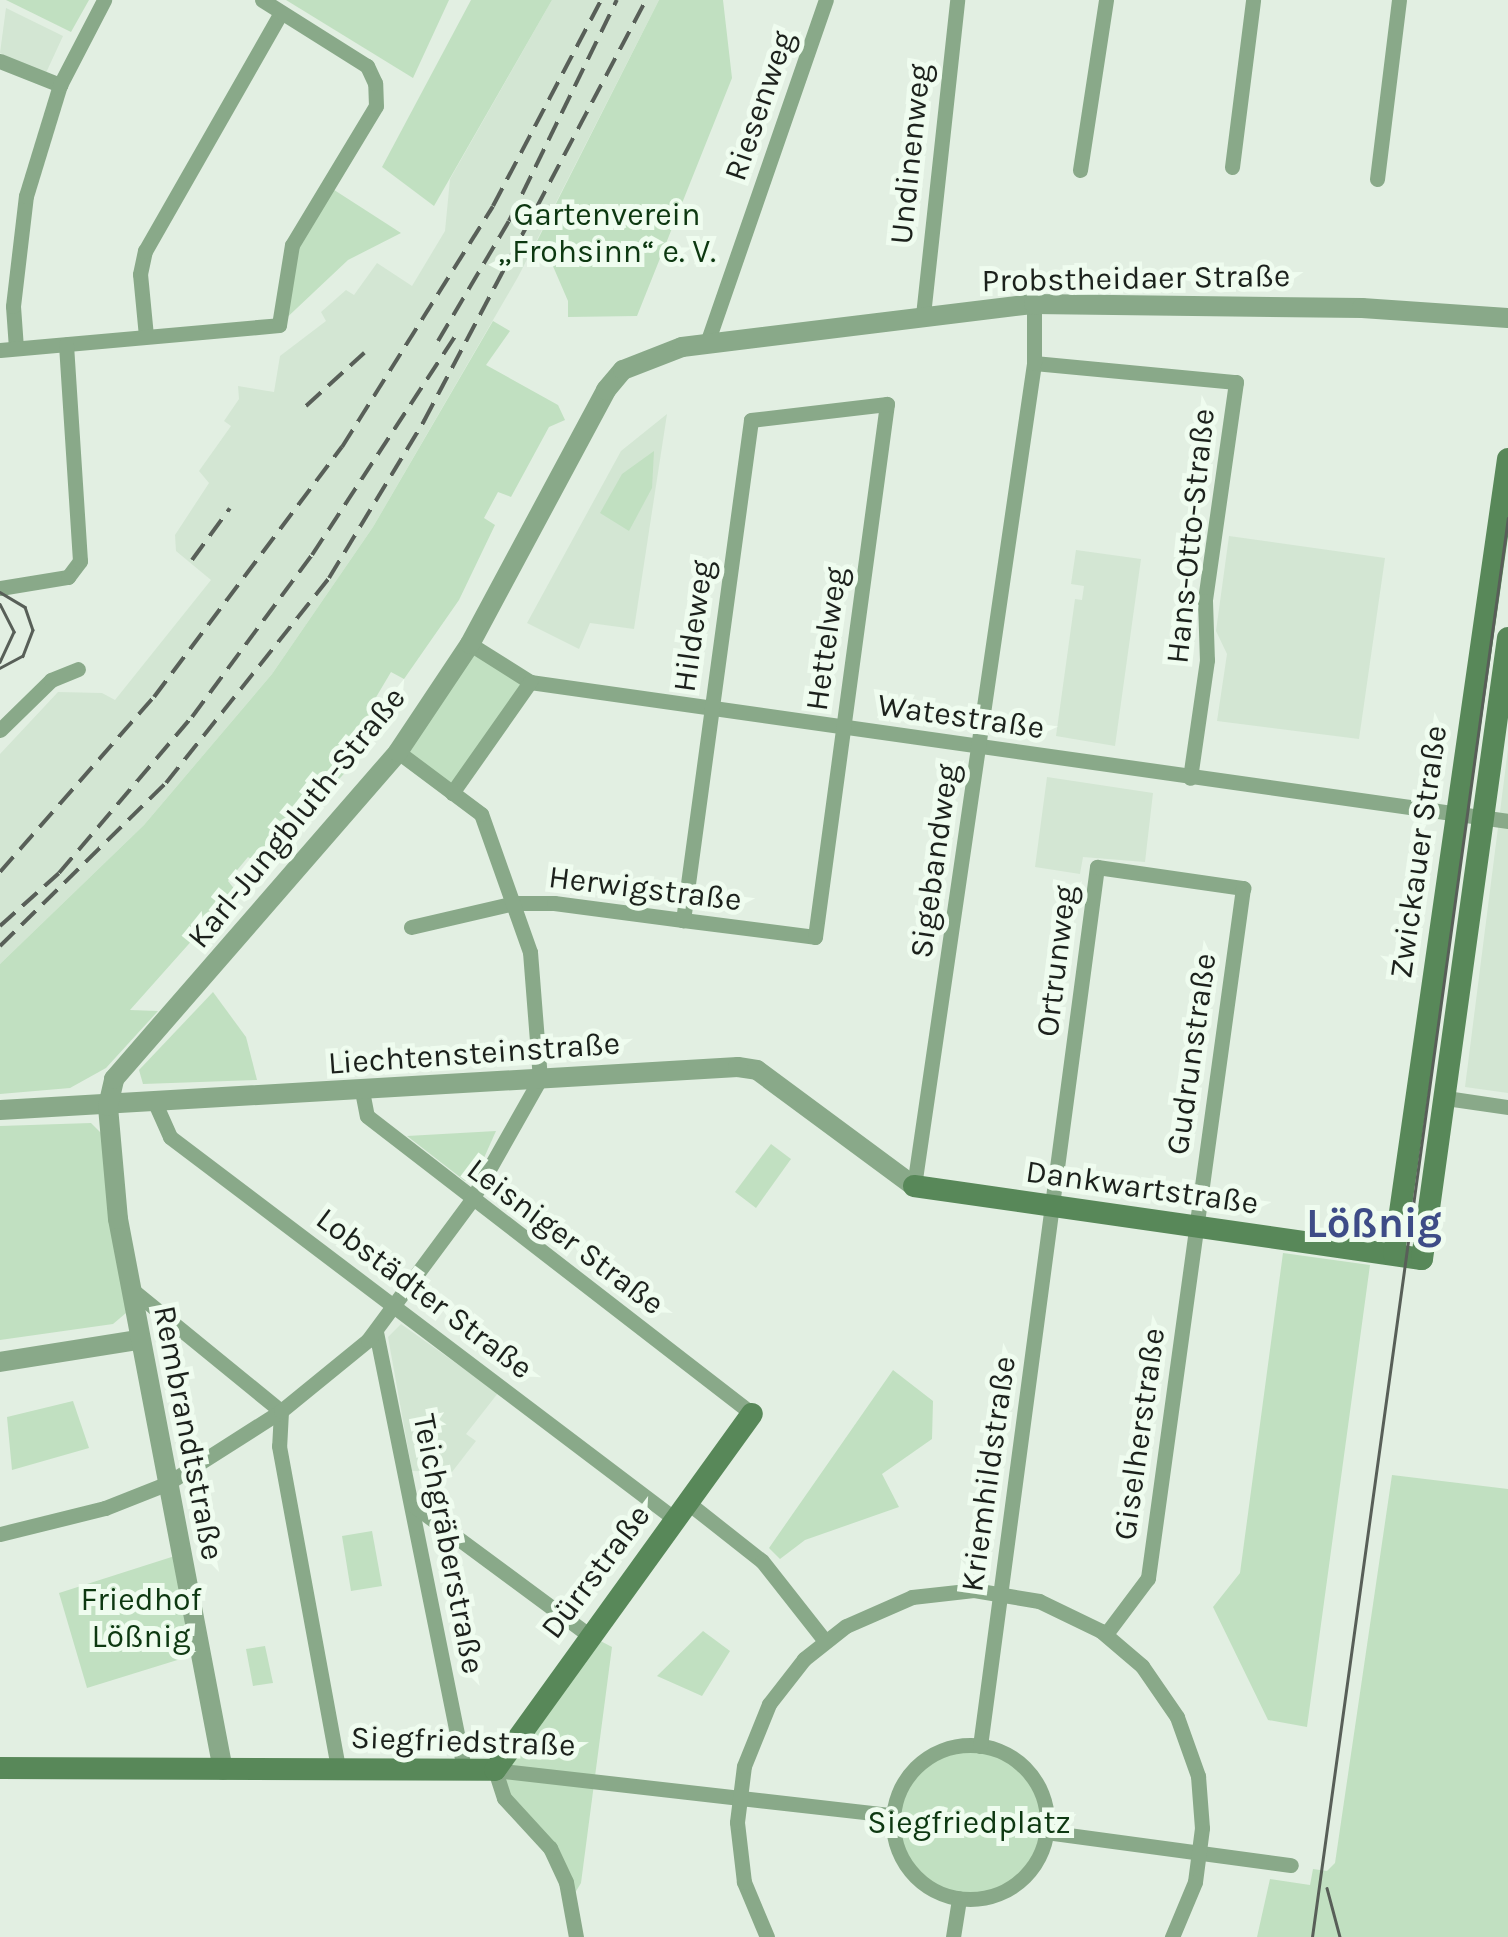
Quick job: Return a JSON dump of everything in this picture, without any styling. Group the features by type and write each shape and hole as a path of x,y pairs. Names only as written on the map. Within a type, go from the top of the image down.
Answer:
{"main road":[{"name":"Zwickauer Straße","path":"1394,1254 1508,459"},
{"name":"Zwickauer Straße","path":"1422,1259 1446,1098 1497,820 1508,638"},
{"name":"Dankwartstraße","path":"914,1186 1422,1259"},
{"name":"Dürrstraße","path":"495,1770 752,1414"},
{"name":"Siegfriedstraße","path":"0,1768 28,1772 495,1770"},
{"name":"Siegfriedstraße","path":"0,1779 28,1772"}],"street":[{"path":"104,0 60,85 26,196 8,349 279,326 292,245 376,106 366,66 262,0"},
{"name":"Riesenweg","path":"707,343 826,0"},
{"name":"Undinenweg","path":"923,315 957,0"},
{"path":"1080,170 1106,0"},
{"path":"1232,167 1252,0"},
{"path":"1377,179 1400,0"},
{"path":"146,336 145,251 281,12"},
{"path":"0,60 60,85"},
{"name":"Probstheidaer Straße","path":"648,356 707,343 1034,304 1362,308 1508,318"},
{"name":"Sigebandweg","path":"914,1186 1034,363 1034,304"},
{"path":"0,588 68,577 80,561 66,344"},
{"name":"Karl-Jungbluth-Straße","path":"108,1106 121,1067 398,752 470,644 606,390 648,356"},
{"name":"Hans-Otto-Straße","path":"1034,363 1236,382 1205,601 1206,660 1190,778"},
{"name":"Hettelweg","path":"815,936 887,404 831,408"},
{"name":"Hildeweg","path":"682,920 751,420 831,408"},
{"name":"Watestraße","path":"470,644 530,682 1497,820"},
{"path":"0,730 51,680 78,669"},
{"path":"452,793 530,682"},
{"path":"0,1534 105,1508 168,1483 281,1411 376,1332 398,1308 471,1202 540,1079 530,952 481,814 398,752"},
{"name":"Ortrunweg","path":"1052,1208 1097,867 1243,888"},
{"name":"Gudrunstraße","path":"1196,1227 1243,888"},
{"name":"Herwigstraße","path":"411,927 514,904 815,936"},
{"name":"Liechtensteinstraße","path":"0,1110 757,1070 914,1186"},
{"name":"Leisniger Straße","path":"362,1091 367,1116 471,1202 752,1414"},
{"path":"1446,1098 1508,1107"},
{"name":"Lobstädter Straße","path":"155,1103 170,1137 398,1308 681,1511 762,1561 825,1640"},
{"name":"Rembrandtstraße","path":"108,1106 138,1340 223,1770"},
{"name":"Kriemhildstraße","path":"980,1746 1052,1208"},
{"name":"Giselherstraße","path":"1106,1634 1148,1578 1196,1227"},
{"path":"130,1288 281,1411"},
{"name":"Teichgräberstraße","path":"376,1332 464,1768"},
{"path":"0,1362 138,1340"},
{"path":"281,1411 279,1446 338,1769"},
{"path":"413,1504 589,1635"},
{"path":"767,1937 741,1866 738,1797 764,1712 825,1640 912,1597 1001,1592 1054,1606 1106,1634 1142,1666 1177,1717 1200,1784 1201,1852 1172,1937"},
{"path":"980,1746 1010,1757 1031,1776 1046,1809 1046,1832 1034,1864 1015,1884 984,1898 959,1898 928,1887 906,1866 893,1815 903,1784 925,1760 947,1749 980,1746"},
{"path":"495,1770 504,1798 550,1848 570,1901 576,1937"},
{"name":"Siegfriedstraße","path":"495,1770 893,1815"},
{"path":"1046,1832 1291,1865"},
{"path":"954,1937 959,1898"}],"shaded area":[{"path":"552,0 659,0 518,277 373,527 272,674 144,825 0,964 0,754 58,692 102,693 115,700 211,580 176,551 175,535 209,483 199,471 231,426 224,421 239,399 238,386 274,392 280,356 326,321 321,312 346,290 354,295 377,263 412,286 445,231 450,179"},
{"path":"6,8 63,36 45,75 0,53"},
{"path":"667,414 634,629 590,623 579,649 527,623 621,451"},
{"path":"1229,536 1385,558 1359,739 1217,721 1227,654 1216,631"},
{"path":"1076,550 1141,559 1115,746 1056,736 1075,599 1082,600 1084,586 1071,584"},
{"path":"1508,749 1508,1093 1465,1087"},
{"path":"1047,777 1153,793 1145,862 1083,857 1080,874 1035,867"},
{"path":"401,1324 498,1393 466,1434 476,1441 452,1472 412,1471 388,1337"}],"green space":[{"path":"6,0 89,0 71,32"},
{"path":"286,0 449,0 413,78"},
{"path":"471,0 552,0 434,206 382,167"},
{"name":"Gartenverein „Frohsinn“ e. V.","path":"659,0 723,0 732,78 637,316 568,317 568,301 549,257 533,249"},
{"path":"328,186 401,233 348,260 279,325 285,268"},
{"path":"493,321 510,331 486,365 558,405 565,420 549,427 511,497 498,492 484,518 495,525 459,600 404,679 391,672 375,699 389,708 351,766 261,865 248,857 228,881 236,891 130,1010 158,1011 106,1068 70,1088 0,1094 0,964 144,825 272,674 373,527"},
{"path":"654,451 652,488 629,531 600,513 622,474"},
{"path":"470,644 530,682 452,793 398,752"},
{"path":"213,992 246,1037 257,1080 143,1084 139,1070"},
{"path":"91,1123 103,1135 126,1313 113,1324 0,1340 0,1126"},
{"path":"496,1131 475,1178 465,1181 407,1136"},
{"path":"771,1144 791,1159 756,1208 735,1192"},
{"path":"1283,1253 1370,1265 1307,1727 1268,1720 1213,1607 1240,1573"},
{"path":"893,1370 933,1401 932,1439 882,1474 899,1507 805,1540 780,1559 769,1548"},
{"path":"73,1401 89,1448 12,1470 7,1417"},
{"path":"1392,1475 1508,1489 1508,1937 1257,1937 1270,1879 1310,1885 1313,1869 1327,1871 1335,1863"},
{"path":"372,1531 382,1586 351,1591 342,1536"},
{"name":"Friedhof Lößnig","path":"181,1554 200,1653 87,1688 59,1593"},
{"path":"703,1631 730,1651 702,1696 657,1676"},
{"path":"589,1635 612,1647 581,1883 570,1901 566,1882 504,1798 503,1751"},
{"path":"265,1646 273,1683 253,1686 246,1649"},
{"name":"Siegfriedplatz","path":"969,1751 997,1756 1020,1772 1036,1795 1041,1823 1036,1851 1020,1874 997,1890 969,1895 941,1890 918,1874 902,1851 897,1823 902,1795 918,1772 941,1756"}],"tram line":[{"path":"1312,1937 1508,518"},
{"path":"0,592 25,607 33,630 23,656 0,668"},
{"path":"0,604 14,632 0,662"},
{"path":"1327,1888 1340,1937"}],"railway":[{"path":"0,872 154,697 342,447 493,206 601,0"},
{"path":"438,341 509,221 617,0"},
{"path":"0,946 166,783 329,578 424,421 646,0"},
{"path":"0,926 59,873 192,717 312,555 459,330"},
{"path":"306,406 364,353"},
{"path":"192,560 230,508"}],"district":[{"name":"Lößnig","path":"1374,1223"}]}
